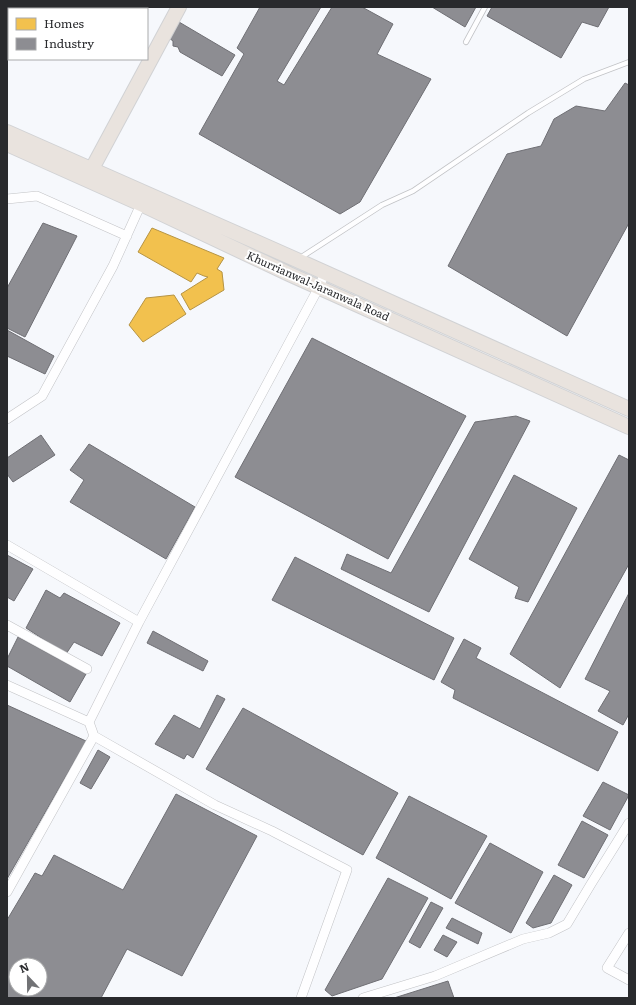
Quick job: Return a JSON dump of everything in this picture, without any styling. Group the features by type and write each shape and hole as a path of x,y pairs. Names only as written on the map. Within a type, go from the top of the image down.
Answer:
{"main road":[{"path":"89,175 178,7"},
{"name":"Khurrianwal-Jaranwala Road","path":"7,132 141,204 289,274 629,426"},
{"name":"Khurrianwal-Jaranwala Road","path":"7,144 89,175 297,260 629,409"}],"street":[{"path":"7,199 37,196 127,236"},
{"path":"7,419 42,396 113,266 141,204"},
{"path":"89,722 139,622 319,287 325,273"},
{"path":"7,545 139,622"},
{"path":"7,625 87,669"},
{"path":"7,685 89,722 94,736 215,805 272,831 346,870 300,998"},
{"path":"7,892 94,736"},
{"path":"363,998 435,976 523,938 549,933 567,924 590,884 629,823"},
{"path":"629,933 606,968 629,980"}],"lane":[{"path":"466,42 485,7"},
{"path":"297,260 382,205 413,191 528,113 584,79 629,62"}],"building: Homes":[{"path":"152,228 224,258 217,269 222,272 224,290 190,310 181,294 208,277 197,273 191,282 138,252"},
{"path":"174,295 186,314 143,342 129,325 146,298"}],"building: Industry":[{"path":"260,7 321,7 277,81 284,85 332,7 362,7 393,24 377,54 431,79 360,202 340,214 199,134 244,54 237,48"},
{"path":"432,7 476,7 465,27"},
{"path":"492,7 609,7 598,27 582,22 561,58 487,16"},
{"path":"179,22 235,55 222,76 180,52 178,47 173,46 173,41 169,38"},
{"path":"625,83 629,85 629,223 567,336 448,266 507,154 541,146 554,119 576,106 605,111"},
{"path":"43,223 77,236 25,337 7,328 7,288"},
{"path":"7,330 54,356 45,374 7,356"},
{"path":"312,338 466,416 388,559 235,477"},
{"path":"516,416 530,421 429,612 341,569 347,554 391,573 475,422"},
{"path":"41,435 55,455 13,482 7,474 7,458"},
{"path":"89,444 195,507 166,559 70,502 84,480 70,470"},
{"path":"619,455 629,460 629,564 560,688 510,654"},
{"path":"514,475 577,508 528,602 515,598 519,587 469,559"},
{"path":"7,555 33,569 14,601 7,597"},
{"path":"295,557 454,638 434,680 272,600"},
{"path":"46,590 60,598 64,593 120,623 102,656 74,642 66,654 26,628"},
{"path":"629,593 629,714 623,725 598,711 610,691 585,679"},
{"path":"153,631 208,661 203,671 147,643"},
{"path":"18,637 86,674 70,702 7,666 7,659"},
{"path":"464,639 481,648 476,658 618,732 598,771 453,698 455,690 441,682"},
{"path":"217,695 225,699 193,758 187,754 184,759 155,744 174,715 200,729"},
{"path":"7,705 86,741 7,879"},
{"path":"243,708 398,793 363,855 206,769"},
{"path":"98,750 110,757 91,789 80,783"},
{"path":"603,782 629,795 610,830 583,816"},
{"path":"176,794 257,836 182,976 127,949 101,998 7,998 7,920 35,873 42,876 54,855 123,890"},
{"path":"409,796 487,836 451,899 376,858"},
{"path":"582,821 608,835 584,878 558,865"},
{"path":"490,843 543,872 511,933 455,903"},
{"path":"554,875 572,885 551,923 533,928 526,923"},
{"path":"388,878 428,898 382,979 332,996 325,990"},
{"path":"431,902 443,908 420,948 409,942"},
{"path":"452,918 482,933 478,944 446,928"},
{"path":"443,935 457,942 447,957 434,950"},
{"path":"448,981 454,998 394,998"}]}
